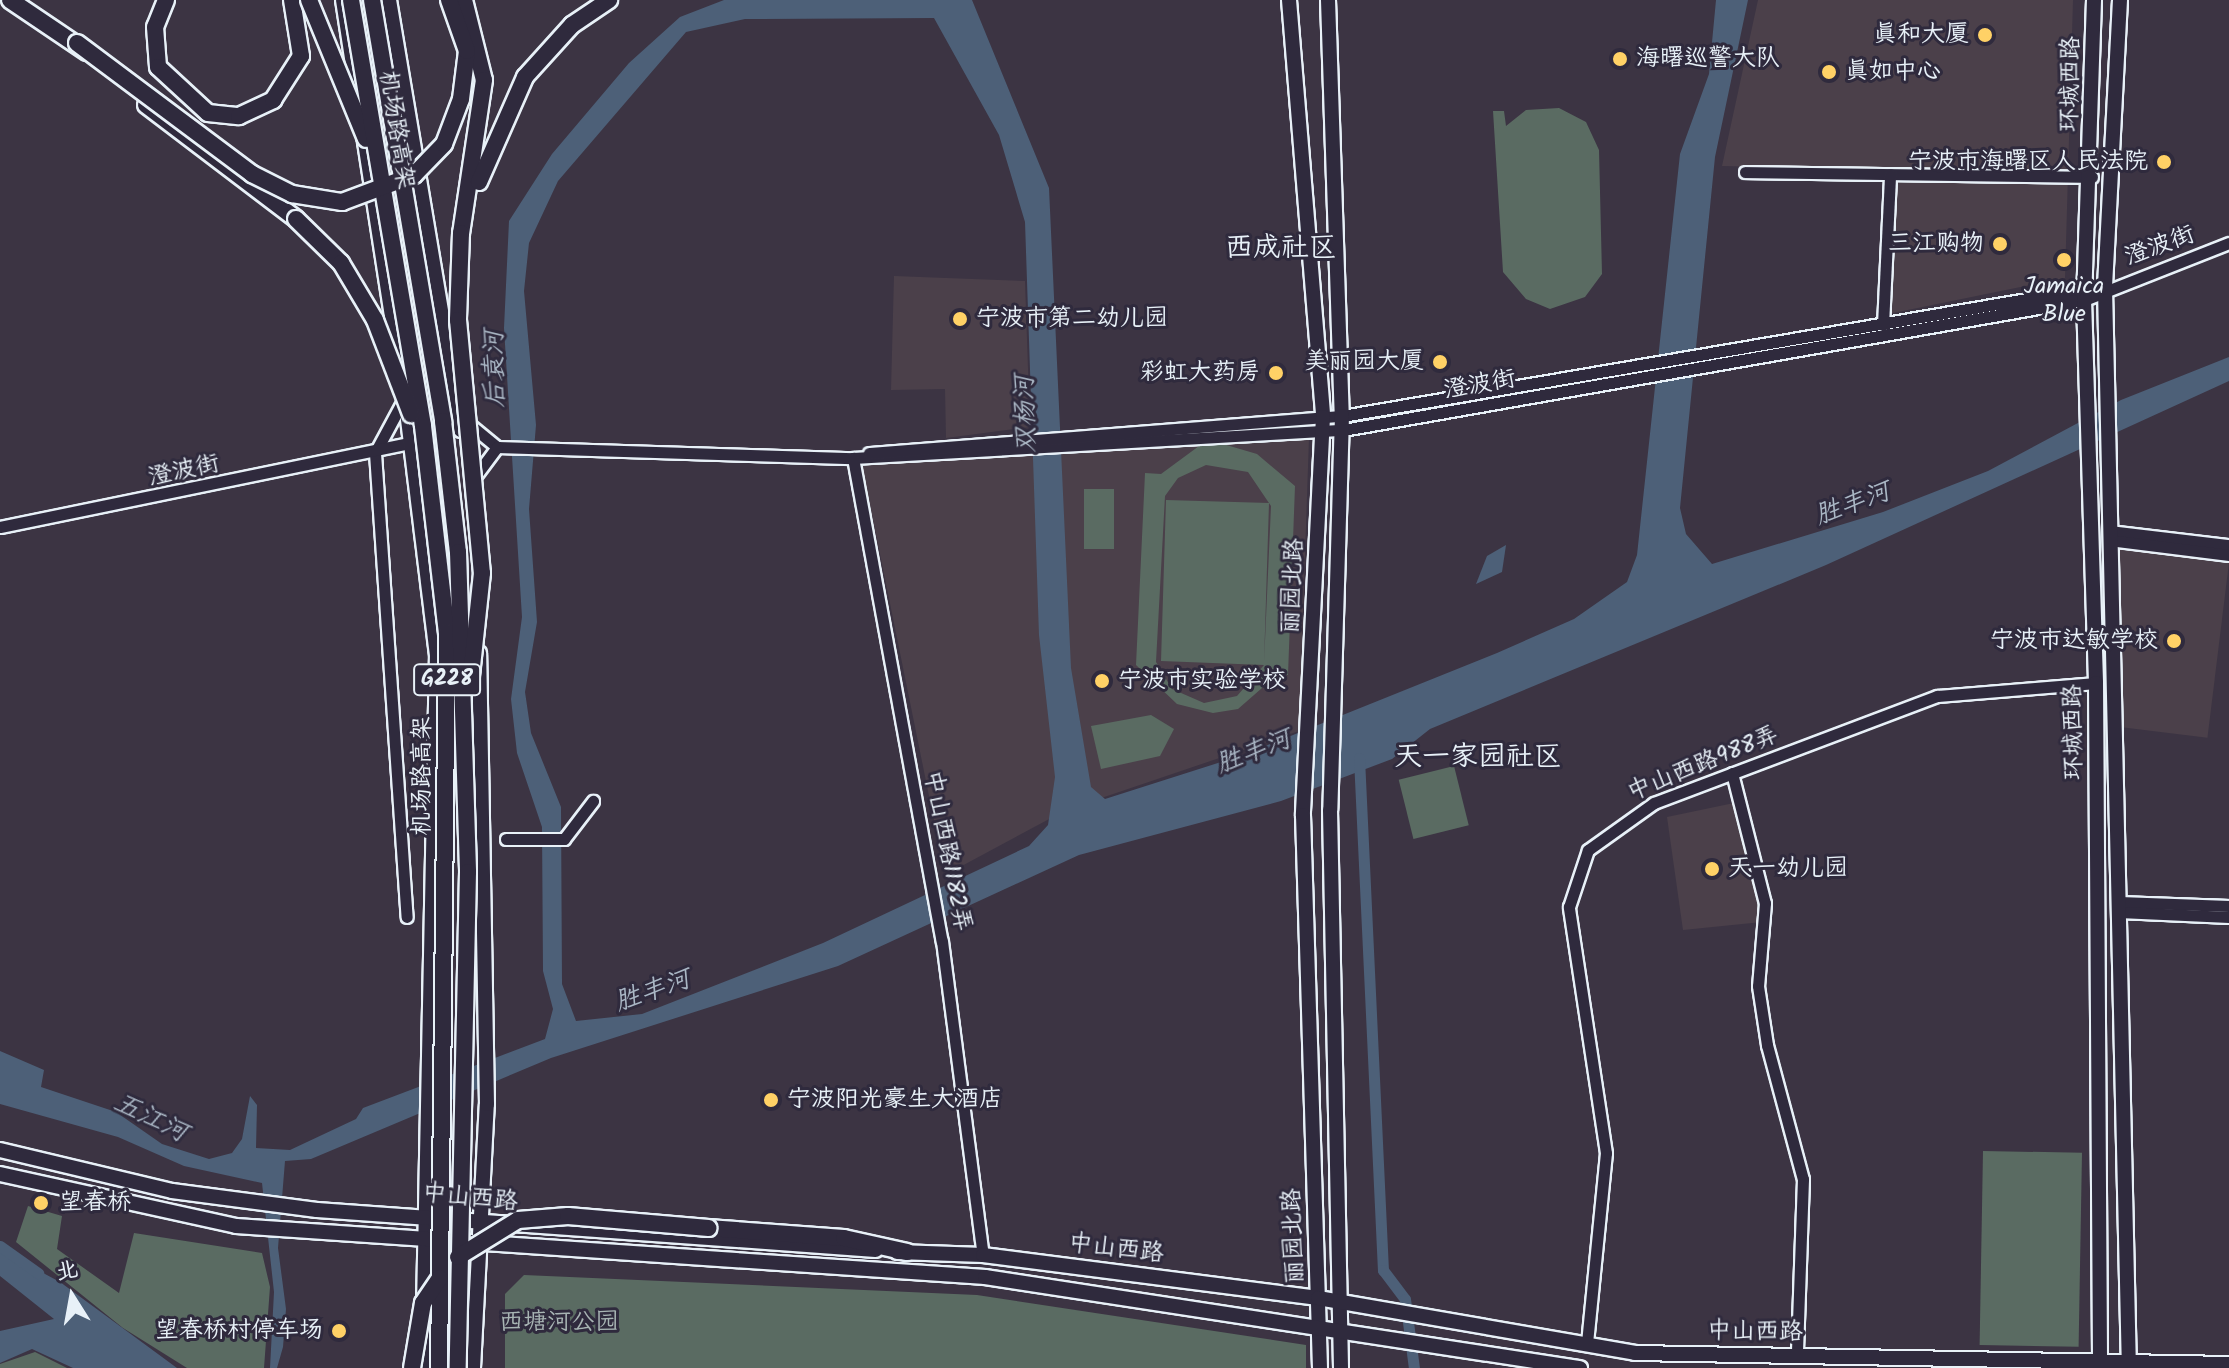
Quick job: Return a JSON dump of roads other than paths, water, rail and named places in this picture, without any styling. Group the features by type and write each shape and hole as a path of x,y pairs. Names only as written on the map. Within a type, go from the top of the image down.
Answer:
{"highway":[{"path":"10,0 77,43 252,174 292,194 342,202 414,175 444,144 461,99 467,51 449,0"},
{"path":"166,0 155,27 158,67 208,113 239,116 273,100 301,56 292,0"},
{"path":"309,0 376,163"},
{"name":"机场路高架","path":"351,0 434,516 447,632 439,1368"},
{"name":"机场路高架","path":"372,0 443,421 466,730 458,1368"},
{"path":"464,0 484,80 461,233 461,400 482,573 466,730"},
{"path":"461,233 498,124 525,77 572,25 609,0"},
{"path":"77,43 341,263 391,351 434,516"},
{"path":"412,1368 423,1303 450,1265 476,1240 518,1220 568,1216 844,1238 907,1252"}],"main road":[{"path":"333,0 349,36"},
{"path":"343,0 405,397 437,654 423,1368"},
{"path":"389,0 460,416 477,569 487,1104 473,1368"},
{"path":"393,22 398,0"},
{"name":"丽园北路","path":"1289,0 1322,424 1303,815 1320,1368"},
{"name":"丽园北路","path":"1328,0 1342,423 1330,810 1341,1368"},
{"name":"环城西路","path":"2094,0 2092,177 2084,293 2088,389 2087,478 2096,683 2100,1364"},
{"name":"环城西路","path":"2120,0 2105,289 2129,1365"},
{"name":"中山西路","path":"0,1150 172,1191 482,1219 907,1252 983,1255 1338,1301 1635,1353 2129,1365 2229,1364"},
{"name":"中山西路","path":"0,1174 236,1226 425,1236 480,1244 985,1277 1580,1368"}],"street":[{"path":"1745,172 2092,177"},
{"path":"1883,325 1890,174"},
{"name":"澄波街","path":"498,447 853,458 1342,423 1708,363 2105,289 2229,243"},
{"name":"澄波街","path":"1708,363 1883,325 2084,293"},
{"path":"405,397 375,453 407,917"},
{"path":"460,416 498,447 467,485"},
{"name":"澄波街","path":"0,527 375,453 411,443"},
{"name":"中山西路1182弄","path":"853,458 942,941 983,1255"},
{"path":"2109,536 2229,545"},
{"path":"2109,536 2229,555"},
{"name":"中山西路988弄","path":"1587,1343 1606,1153 1569,907 1573,881 1588,850 1623,822 1732,773 1937,696 2096,683"},
{"path":"1732,773 1765,903 1758,986 1767,1045 1803,1179 1797,1355"},
{"path":"506,839 564,839 593,801"},
{"path":"2119,907 2229,906"},
{"path":"2119,907 2229,917"}],"water":[{"name":"胜丰河","path":"724,0 972,0 1049,188 1071,668 1091,787 1105,799 1243,755 1497,653 1574,619 1627,582 1637,555 1680,154 1709,74 1716,0 1748,0 1715,157 1680,508 1686,534 1712,564 1883,512 1988,471 2121,400 2229,357 2229,381 1826,565 1430,729 1392,759 1281,801 1079,855 838,966 551,1058 311,1159 285,1161 278,1248 286,1309 283,1347 277,1368 270,1368 274,1292 262,1183 184,1166 118,1137 0,1104 0,1051 44,1070 41,1087 116,1112 162,1144 209,1159 232,1153 242,1139 250,1096 257,1105 256,1148 290,1150 356,1119 363,1108 545,1039 553,1009 543,971 542,827 517,753 511,699 522,617 504,328 509,221 552,154 629,63 680,17","holes":["934,18 999,135 1025,222 1039,635 1055,777 1048,825 1029,846 823,943 642,1014 576,1021 562,984 561,807 531,733 525,692 537,622 529,509 536,425 524,291 529,243 558,181 686,32 745,19"]},
{"path":"1506,545 1502,572 1476,584 1487,556"},
{"path":"0,1250 60,1282 177,1368 73,1368 32,1349 0,1363 0,1331 54,1319 0,1276"}],"waterway":[{"path":"1359,758 1383,1270 1405,1299 1414,1368"},
{"path":"0,1246 38,1273"}],"place":[{"name":"真和大厦","path":"1985,35"},
{"name":"海曙巡警大队","path":"1620,59"},
{"name":"真如中心","path":"1829,72"},
{"name":"宁波市海曙区人民法院","path":"2164,162"},
{"name":"三江购物","path":"2000,244"},
{"name":"Jamaica Blue","path":"2064,260"},
{"name":"宁波市第二幼儿园","path":"960,319"},
{"name":"美丽园大厦","path":"1440,362"},
{"name":"彩虹大药房","path":"1276,373"},
{"name":"宁波市达敏学校","path":"2174,641"},
{"name":"宁波市实验学校","path":"1102,681"},
{"name":"天一幼儿园","path":"1712,869"},
{"name":"宁波阳光豪生大酒店","path":"771,1100"},
{"name":"望春桥","path":"41,1203"},
{"name":"望春桥村停车场","path":"339,1331"}],"district":[{"name":"西成社区","path":"1281,249"},
{"name":"天一家园社区","path":"1478,758"}],"water label":[{"name":"后袁河","path":"496,369"},
{"name":"双杨河","path":"1027,414"},
{"name":"五江河","path":"150,1119"}],"park label":[{"name":"西塘河公园","path":"559,1323"}]}
